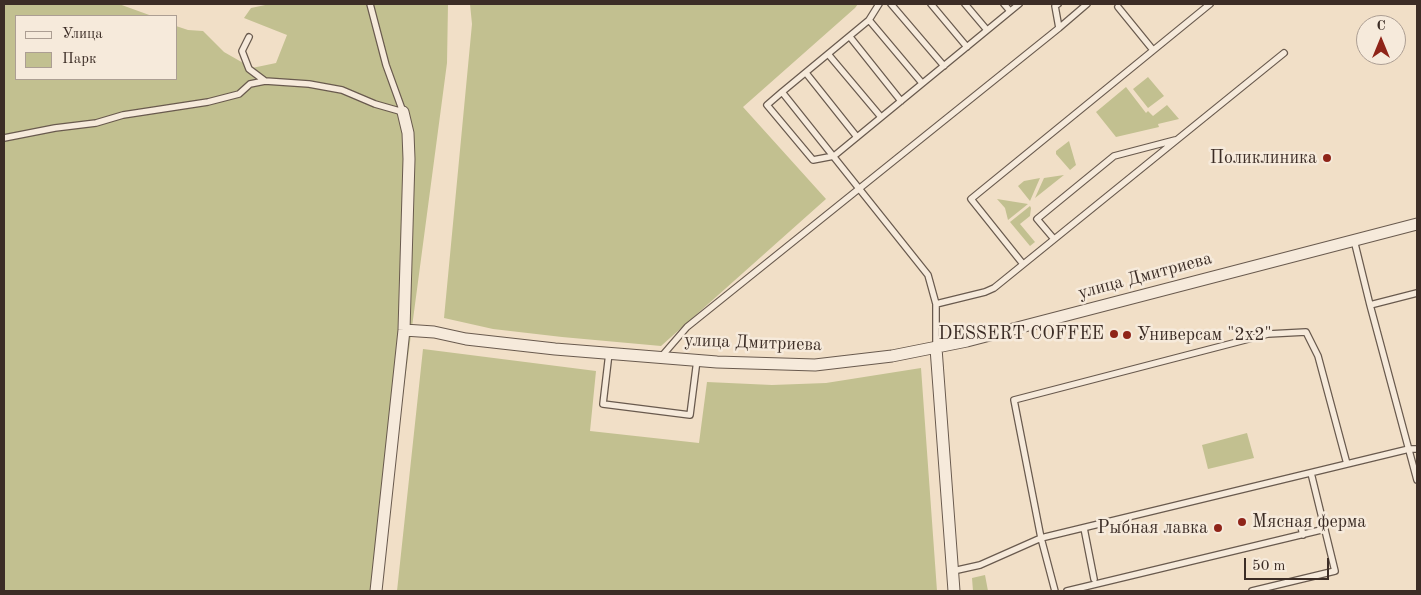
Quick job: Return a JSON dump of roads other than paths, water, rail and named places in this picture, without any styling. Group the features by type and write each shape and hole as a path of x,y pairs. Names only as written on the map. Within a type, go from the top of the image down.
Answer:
{"street":[{"path":"376,591 404,330 409,159 408,133 403,112"},
{"name":"улица Дмитриева","path":"404,330 434,332 466,339 609,354 815,365 892,356 967,341 1417,224"},
{"path":"936,348 954,591"}],"lane":[{"path":"370,4 386,65 403,112"},
{"path":"879,4 870,20 768,105 813,160 834,156 1019,4"},
{"path":"891,4 944,66"},
{"path":"931,4 966,47"},
{"path":"965,4 987,30"},
{"path":"1004,4 1010,11"},
{"path":"1058,4 1055,6 1058,28"},
{"path":"661,357 687,327 1087,4"},
{"path":"1023,264 970,199 1210,4"},
{"path":"1118,7 1153,50"},
{"path":"870,20 922,83"},
{"path":"249,37 242,51 250,69 264,82"},
{"path":"850,37 901,101"},
{"path":"936,304 994,288 1284,53"},
{"path":"828,54 881,117"},
{"path":"806,73 857,137"},
{"path":"4,138 55,128 96,123 124,115 208,102 239,94 250,84 264,82 309,84 342,90 375,104 403,112"},
{"path":"782,92 928,275 936,304 936,348"},
{"path":"1054,239 1037,219 1114,156 1178,139"},
{"path":"1354,240 1417,480"},
{"path":"1370,305 1417,293"},
{"path":"1055,591 1041,538 1014,400 1268,334 1306,332 1318,356 1347,464"},
{"path":"609,354 603,404 690,415 697,360"},
{"path":"953,571 980,565 1041,538 1409,449 1417,449"},
{"path":"1252,591 1335,571 1311,473"},
{"path":"1300,523 1303,534"},
{"path":"1084,528 1094,579"},
{"path":"1068,591 1325,529"}],"place":[{"name":"Поликлиника","path":"1327,158"},
{"name":"DESSERT COFFEE","path":"1114,334"},
{"name":"Универсам \"2x2\"","path":"1127,335"},
{"name":"Мясная ферма","path":"1242,522"},
{"name":"Рыбная лавка","path":"1218,528"}]}
